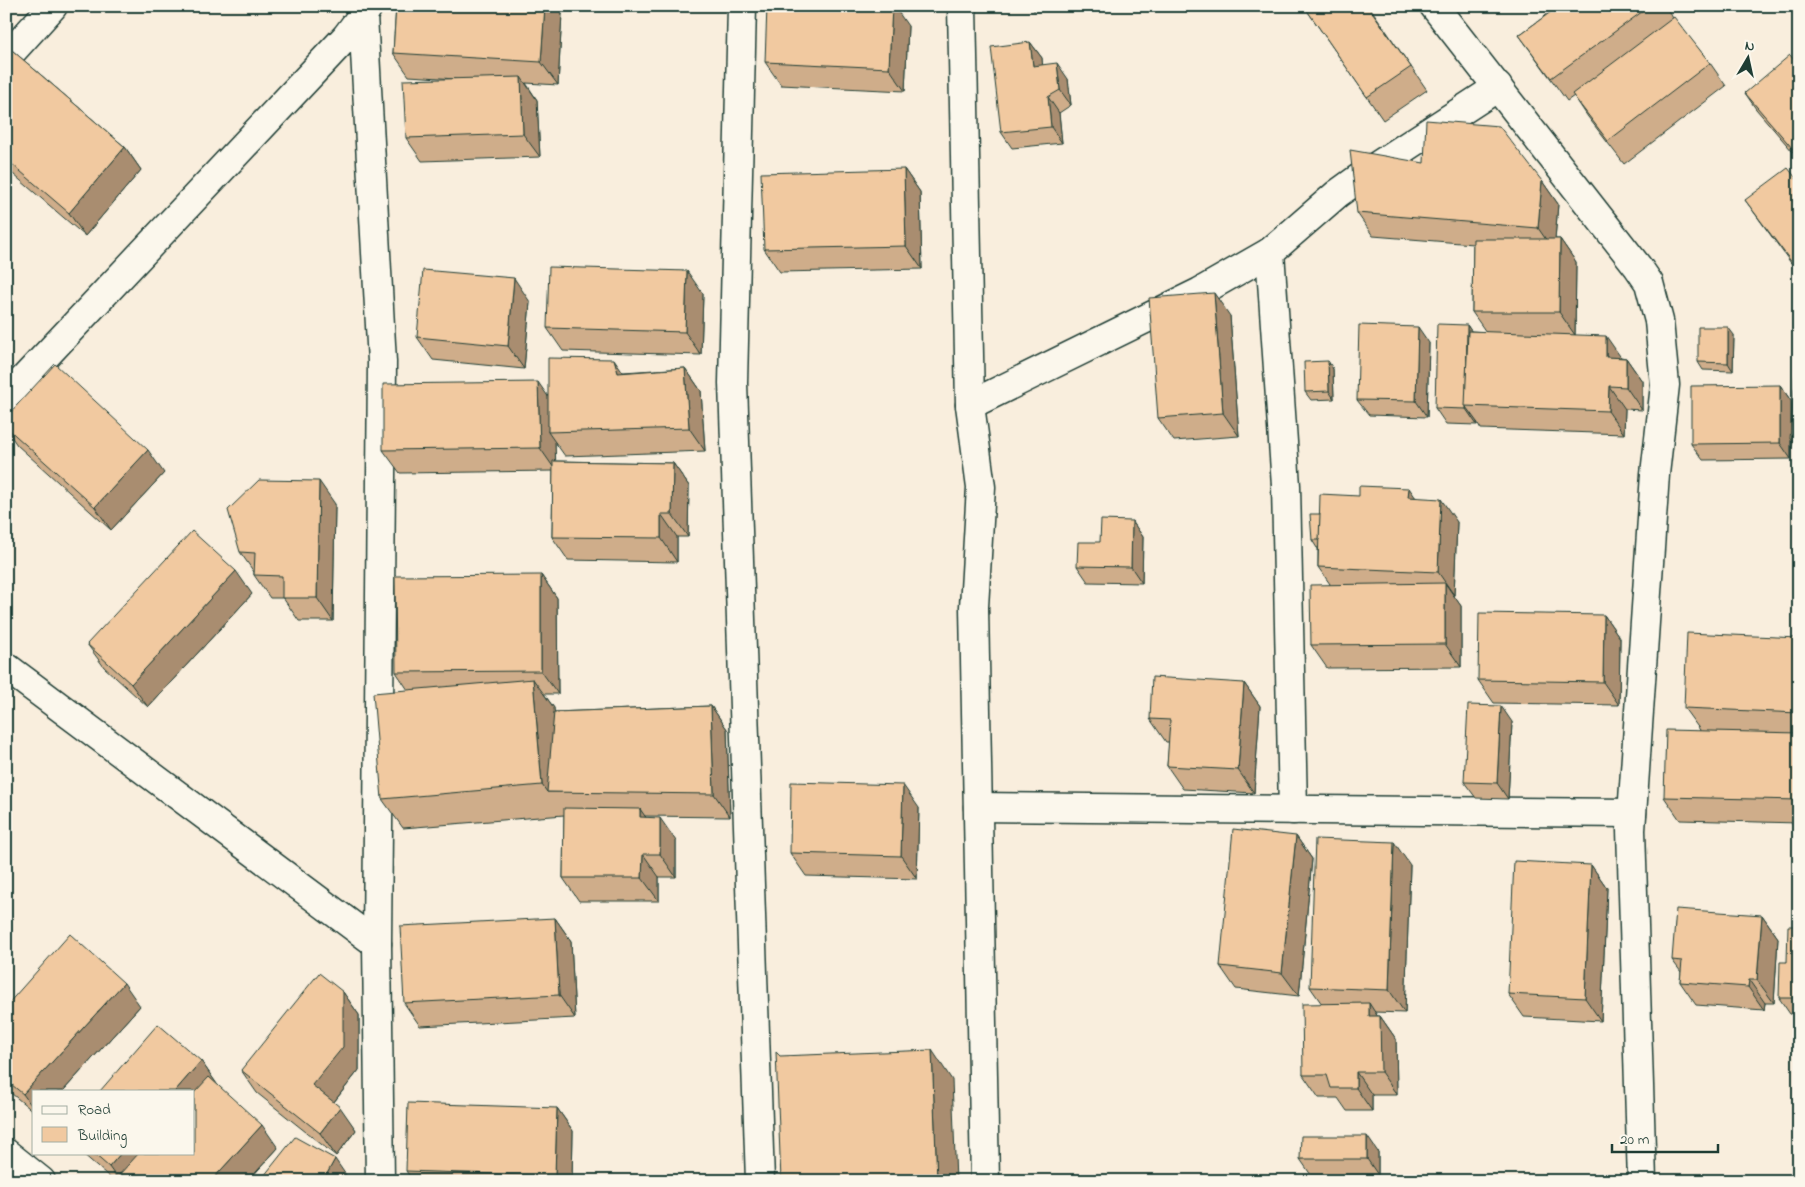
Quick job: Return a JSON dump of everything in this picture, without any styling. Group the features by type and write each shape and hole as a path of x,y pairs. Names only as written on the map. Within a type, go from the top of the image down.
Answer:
{"street":[{"path":"6,58 53,6"},
{"path":"742,6 734,383 760,1181"},
{"path":"962,6 970,406 981,487 974,607 985,1181"},
{"path":"1434,6 1649,283 1660,320 1665,385 1655,474 1631,840 1642,1181"},
{"path":"6,398 339,44 366,11"},
{"path":"366,11 382,362 376,944 380,1181"},
{"path":"970,406 1200,292 1270,252 1337,194 1366,173 1498,87"},
{"path":"1270,252 1286,486 1293,810"},
{"path":"6,667 376,944"},
{"path":"978,808 1632,813"},
{"path":"6,1153 41,1181"}],"building":[{"path":"396,6 545,6 541,62 393,53"},
{"path":"767,6 892,6 889,68 765,62"},
{"path":"1304,6 1368,6 1411,67 1367,97"},
{"path":"1559,6 1650,6 1551,78 1519,35"},
{"path":"1674,17 1710,63 1608,141 1572,94"},
{"path":"1030,42 1033,66 1057,63 1060,90 1048,97 1051,127 1001,132 991,47"},
{"path":"6,45 125,147 69,213 6,159"},
{"path":"1790,55 1799,66 1799,156 1745,93"},
{"path":"521,77 523,134 406,138 403,80"},
{"path":"1426,120 1499,126 1542,181 1538,228 1357,213 1350,150 1424,163"},
{"path":"1788,168 1799,182 1799,272 1745,200"},
{"path":"904,169 906,246 764,249 761,173"},
{"path":"1473,239 1560,239 1559,312 1472,312"},
{"path":"549,267 687,271 685,332 547,328"},
{"path":"423,270 514,278 508,346 417,337"},
{"path":"1214,293 1223,413 1158,418 1149,298"},
{"path":"1437,324 1467,325 1466,409 1435,408"},
{"path":"1359,325 1418,327 1416,401 1357,400"},
{"path":"1698,327 1728,327 1728,363 1698,362"},
{"path":"1468,331 1606,336 1606,357 1626,358 1626,387 1609,386 1608,411 1465,406"},
{"path":"1799,333 1799,440 1790,439"},
{"path":"548,358 614,359 618,373 685,368 689,428 548,432"},
{"path":"1328,361 1329,391 1305,392 1304,362"},
{"path":"55,364 148,450 95,507 6,427 6,417"},
{"path":"538,382 540,448 383,450 383,384"},
{"path":"1780,385 1780,443 1691,444 1691,386"},
{"path":"553,461 673,463 672,514 661,514 661,538 552,537"},
{"path":"259,480 319,481 317,598 282,598 282,576 254,575 255,553 240,552 228,510"},
{"path":"1359,486 1409,488 1408,497 1441,499 1438,572 1318,567 1320,494 1359,496"},
{"path":"1310,514 1320,514 1319,540 1312,540"},
{"path":"1101,520 1132,521 1131,567 1077,566 1078,542 1100,542"},
{"path":"192,531 236,571 131,684 87,644"},
{"path":"541,575 541,671 396,672 395,576"},
{"path":"1445,583 1445,644 1311,645 1310,585"},
{"path":"1479,613 1604,615 1603,682 1478,680"},
{"path":"1687,633 1799,638 1799,713 1684,708"},
{"path":"1152,677 1244,683 1238,770 1167,766 1170,720 1150,719"},
{"path":"533,679 542,785 382,799 373,693"},
{"path":"1468,705 1501,706 1497,783 1464,782"},
{"path":"711,706 714,794 547,792 554,712"},
{"path":"1666,730 1799,733 1799,800 1664,797"},
{"path":"791,782 903,785 901,856 790,853"},
{"path":"564,808 640,809 640,817 660,818 660,854 643,854 642,878 563,878"},
{"path":"1233,829 1296,836 1282,973 1220,966"},
{"path":"1315,839 1394,842 1389,990 1310,987"},
{"path":"1514,861 1591,865 1585,998 1508,994"},
{"path":"1676,909 1762,915 1757,980 1749,980 1748,987 1680,982 1682,961 1672,960"},
{"path":"555,918 559,995 404,1003 400,926"},
{"path":"1788,926 1799,926 1799,998 1779,998 1780,962 1787,962"},
{"path":"70,934 124,983 23,1094 6,1080 6,1006"},
{"path":"319,973 343,992 343,1047 312,1085 340,1107 320,1133 241,1070"},
{"path":"1369,1003 1369,1016 1380,1016 1381,1072 1356,1072 1356,1088 1331,1088 1327,1075 1303,1075 1302,1004"},
{"path":"158,1024 201,1061 176,1090 101,1090"},
{"path":"932,1050 937,1181 781,1181 776,1052 780,1056"},
{"path":"209,1077 262,1125 211,1181 126,1181 119,1175 138,1154 195,1154 195,1092"},
{"path":"408,1103 557,1108 555,1176 406,1171"},
{"path":"1301,1136 1367,1136 1367,1159 1300,1159"},
{"path":"295,1137 335,1159 323,1181 260,1181"},
{"path":"94,1154 120,1154 109,1167"}]}
